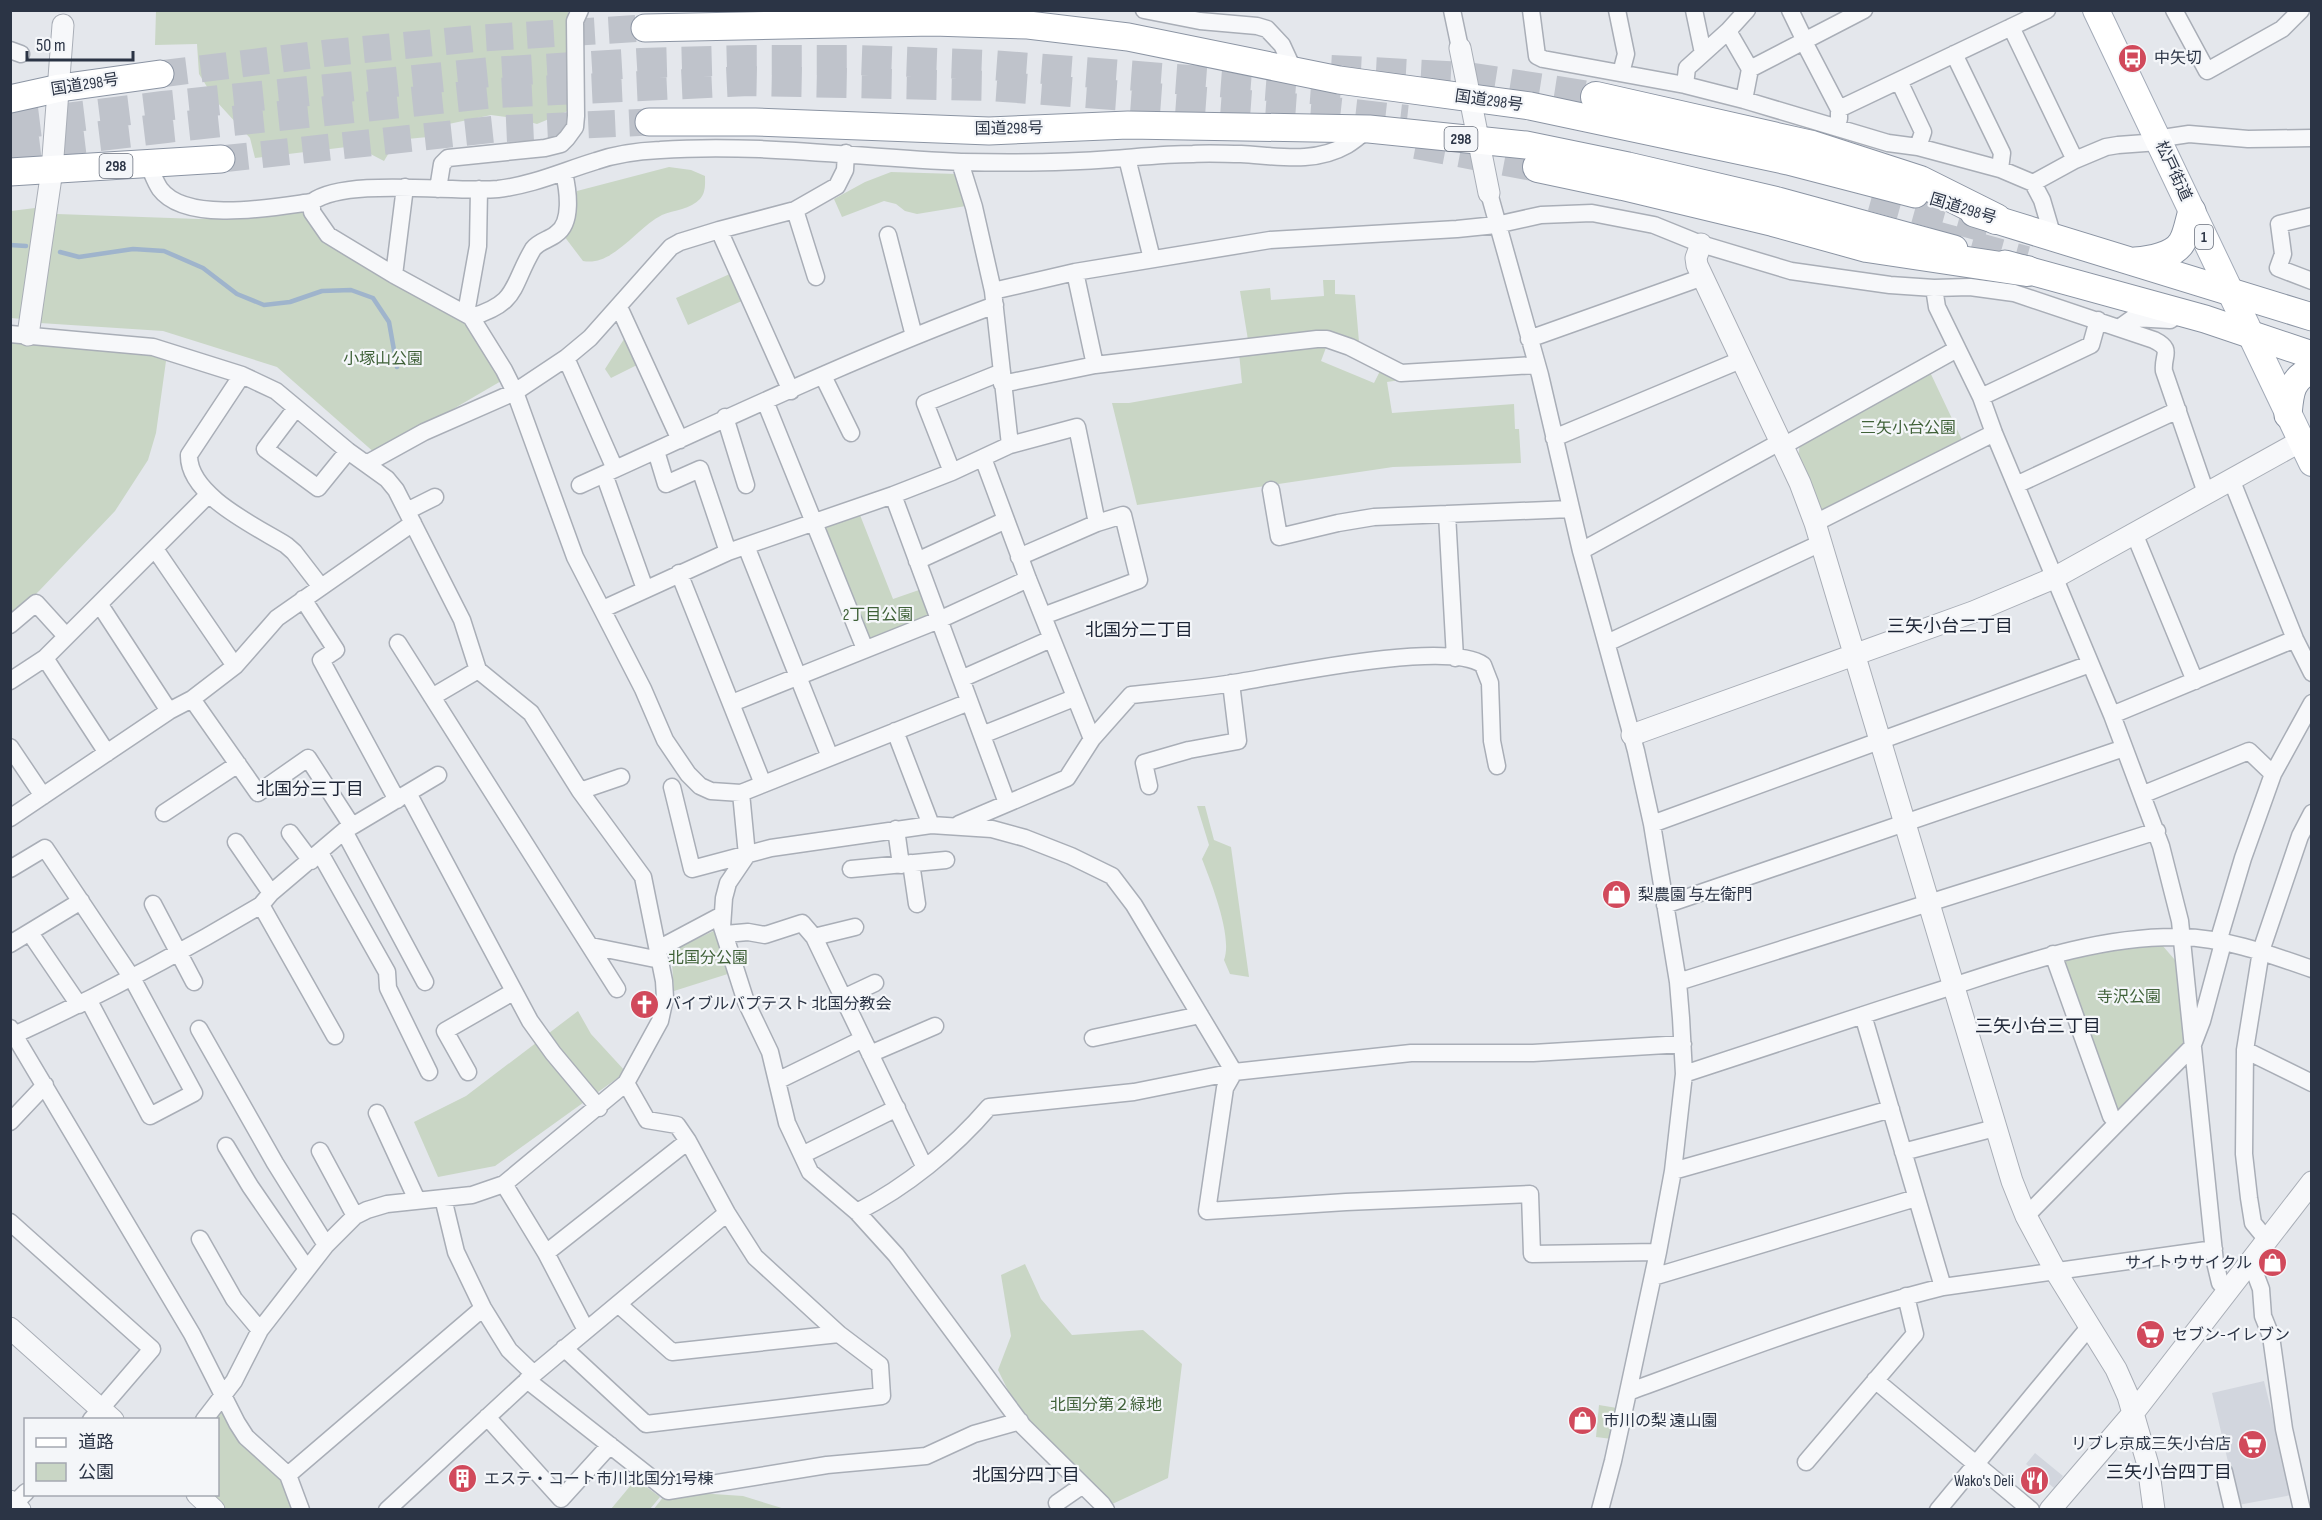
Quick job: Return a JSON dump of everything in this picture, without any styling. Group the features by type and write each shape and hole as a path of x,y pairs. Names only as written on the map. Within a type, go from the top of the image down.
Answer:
{"highway":[{"name":"国道298号","path":"645,28 810,17 1028,25 1128,37 1339,80 1562,112 1788,161 1893,187 2312,317"},
{"name":"国道298号","path":"10,99 60,88 160,74"},
{"path":"1596,98 1812,146 1920,181 1996,219"},
{"name":"国道298号","path":"649,122 755,122 989,131 1128,125 1369,129 1549,149 1732,190 1945,247 2182,313 2312,355"},
{"name":"298","path":"10,172 221,159"},
{"path":"1538,167 1773,221 1867,247 2027,271"},
{"path":"2135,261 2157,259 2179,246 2183,241 2192,211"},
{"path":"2288,415 2294,384 2299,375 2312,370"}],"main road":[{"name":"松戸街道","path":"2096,10 2306,452"}],"street":[{"path":"438,189 442,164 448,158 545,148 561,144 572,133 576,116 575,21 580,10"},
{"path":"1144,10 1200,16 1267,29 1282,45 1294,71"},
{"path":"1452,10 1472,98 1496,225 1536,365 1581,551 1632,735 1652,824 1678,982 1684,1074 1673,1171 1653,1277 1613,1461 1600,1509"},
{"path":"1531,10 1537,56 1543,59 1685,85 1888,143 1918,147 2000,169 2033,183 2042,200 2053,237"},
{"path":"1617,10 1626,54 1621,73"},
{"path":"1694,10 1703,53"},
{"path":"1685,85 1687,68 1728,31 1747,10"},
{"path":"1790,10 1839,109 1836,128"},
{"path":"1749,69 1864,10"},
{"path":"2174,10 2206,71 2282,29 2301,10"},
{"path":"1839,109 2040,12"},
{"path":"64,18 52,171 19,335 153,347 242,375 276,391 348,451 387,478 410,517 462,620 478,670 531,713 580,791 643,877 659,954 665,998 660,1021 626,1083 599,1108 504,1184 472,1195 387,1204 355,1216 326,1245 260,1330 234,1381 205,1418"},
{"path":"2011,27 2075,159"},
{"path":"1728,31 1749,69 1744,100"},
{"path":"1954,54 2002,153 2000,169"},
{"path":"1899,81 1923,132 1918,147"},
{"path":"148,164 161,190 180,203 219,212 235,212 312,202 332,193 374,188 479,189 525,184 596,161 625,154 659,150 783,150 960,162 1127,158 1192,153 1241,154 1294,159 1332,152 1346,146 1369,129"},
{"path":"2033,183 2075,159 2106,147 2159,142 2169,137 2189,134 2248,139 2312,138"},
{"path":"366,464 424,432 515,392 566,358 590,338 671,247 719,230 795,210 837,186 845,170 846,153"},
{"path":"1127,158 1152,259"},
{"path":"960,162 974,207 994,298 1010,445"},
{"path":"469,315 495,309 508,298 536,245 557,234 561,229 565,221 568,189 564,173"},
{"path":"394,275 405,187"},
{"path":"469,315 478,246 479,189"},
{"path":"312,202 312,212 328,235 394,275 469,315 504,370 515,392 575,557 603,609 665,740 688,774 700,786 711,792 741,793 969,702"},
{"path":"795,210 816,277"},
{"path":"580,485 725,417 791,391 994,298 1075,272 1288,238 1457,230 1496,225 1541,215 1592,213 1638,220 1701,244 1791,271 1890,285 1934,288 1970,287 2014,293 2163,344 2167,357 2163,365 2164,371 2206,493"},
{"path":"2312,216 2279,224 2283,254 2278,268 2312,281"},
{"path":"719,230 791,391"},
{"path":"888,235 914,336"},
{"path":"1701,244 1696,258 1702,277 1800,483 1818,533 1995,1128 2026,1216 2056,1272 2116,1369 2134,1412 2148,1465 2154,1509"},
{"path":"1075,272 1095,364"},
{"path":"1529,339 1702,277"},
{"path":"1934,288 1937,307 1981,397 2112,715 2157,831 2180,921 2214,1249 2220,1283 2229,1291"},
{"path":"619,307 680,440"},
{"path":"2119,328 2133,318 2170,320 2182,313"},
{"path":"1981,397 2091,345 2098,320"},
{"path":"952,472 925,403 1002,378 1095,364 1317,339 1338,342 1401,373 1536,365"},
{"path":"1581,551 1957,349"},
{"path":"566,358 610,471 645,589"},
{"path":"1554,438 1743,359"},
{"path":"242,375 189,455 189,464 208,495 286,545 321,587"},
{"path":"823,376 851,434"},
{"path":"765,401 865,649"},
{"path":"296,408 265,450 318,488 348,451"},
{"path":"2016,485 2178,410"},
{"path":"725,417 746,485"},
{"path":"603,609 728,552 892,495 952,472 1010,445 1077,427 1097,523"},
{"path":"1607,643 1818,533 1994,433"},
{"path":"656,451 666,484 700,469 728,552"},
{"path":"1632,735 1973,612 2054,578 2231,479 2306,452"},
{"path":"983,458 1051,639 1092,739"},
{"path":"2231,479 2295,639 2312,673"},
{"path":"1271,490 1279,537 1374,517 1571,509"},
{"path":"10,681 45,658 208,495"},
{"path":"892,495 1007,803"},
{"path":"10,818 170,711 192,699 235,666 277,618 321,587 435,497"},
{"path":"1447,514 1455,658"},
{"path":"1019,556 1097,523 1123,515 1139,580 1043,616"},
{"path":"917,561 1006,520"},
{"path":"2134,534 2195,681"},
{"path":"746,546 830,757"},
{"path":"155,549 235,666"},
{"path":"679,573 763,784"},
{"path":"732,703 939,620 1028,579"},
{"path":"303,599 336,650 321,660 402,796 513,992 553,1053 599,1108"},
{"path":"10,625 36,603 66,636"},
{"path":"100,605 170,711"},
{"path":"961,679 1051,639"},
{"path":"2112,715 2295,639"},
{"path":"398,643 617,989"},
{"path":"955,825 1067,778 1092,739 1131,695 1231,683 1390,659 1442,655 1477,661 1483,665 1490,687 1492,741 1497,766"},
{"path":"45,658 107,753"},
{"path":"1652,824 2090,664"},
{"path":"432,697 478,670"},
{"path":"1149,786 1144,763 1190,750 1238,741 1231,683"},
{"path":"982,735 1074,698"},
{"path":"192,699 258,793 308,758 348,828 425,982"},
{"path":"2026,1216 2192,1047 2202,1021 2243,858 2273,774 2312,703"},
{"path":"895,731 931,825"},
{"path":"10,747 43,796"},
{"path":"1665,905 2124,748"},
{"path":"2144,794 2249,752 2273,774"},
{"path":"164,813 237,764"},
{"path":"301,1509 288,1475 246,1437 192,1334 12,1032 83,1003 179,953 266,899 348,828 438,775"},
{"path":"580,791 621,777"},
{"path":"672,788 692,869 771,848 896,829 955,825 992,829 1025,838 1071,856 1112,876 1134,904 1234,1072"},
{"path":"741,793 747,855 728,883 722,927 746,1002 770,1052 787,1123 810,1172 857,1212 896,1255 1020,1421 1106,1509"},
{"path":"2267,1240 2253,1223 2246,1176 2243,1108 2245,1050 2261,951 2300,836 2312,813"},
{"path":"896,829 917,904"},
{"path":"1678,982 2157,831"},
{"path":"290,833 315,857 387,972 388,988 429,1072"},
{"path":"236,842 335,1036"},
{"path":"10,869 45,848 132,978 194,1093 150,1116 83,1003 30,933"},
{"path":"851,869 946,861"},
{"path":"10,944 81,901"},
{"path":"153,904 194,982"},
{"path":"591,946 659,954 722,915"},
{"path":"725,934 748,932 765,935 802,923 814,937 925,1168"},
{"path":"814,937 855,927"},
{"path":"1684,1074 2052,954 2109,942 2181,937 2221,942 2261,951 2312,969"},
{"path":"2052,954 2111,1116 2117,1122"},
{"path":"843,998 875,983"},
{"path":"468,1072 446,1031 513,992"},
{"path":"1863,1014 1943,1287"},
{"path":"1093,1038 1200,1015"},
{"path":"777,1081 867,1047 935,1026"},
{"path":"199,1029 274,1163 326,1245"},
{"path":"857,1212 876,1202 925,1168 971,1128 989,1107 1134,1092 1234,1072 1411,1053 1533,1053 1683,1044"},
{"path":"2245,1050 2312,1083"},
{"path":"1234,1072 1225,1088 1207,1211 1530,1194 1532,1254 1658,1252"},
{"path":"564,1348 646,1424 882,1396 880,1365 839,1334 755,1257 677,1125 647,1120 626,1083"},
{"path":"11,1122 45,1085"},
{"path":"802,1155 897,1108"},
{"path":"1673,1171 1891,1109"},
{"path":"377,1113 417,1200"},
{"path":"1903,1152 1995,1128"},
{"path":"546,1254 688,1141"},
{"path":"226,1146 250,1186 307,1269"},
{"path":"320,1151 355,1216"},
{"path":"504,1184 546,1254 586,1330"},
{"path":"2050,1509 2134,1412 2267,1240 2309,1192"},
{"path":"443,1198 456,1252 483,1308 509,1350 530,1377 668,1491 827,1465 926,1456 974,1434 1020,1421"},
{"path":"1653,1277 1916,1198"},
{"path":"387,1509 530,1377 727,1213"},
{"path":"10,1222 152,1349 101,1416 10,1328"},
{"path":"200,1239 234,1299 260,1330"},
{"path":"1628,1392 1829,1319 1906,1296 1943,1287 2214,1249"},
{"path":"2249,1265 2261,1289 2264,1316 2271,1336 2284,1429 2302,1509"},
{"path":"1806,1462 1914,1334 1906,1296"},
{"path":"618,1304 672,1352 839,1334"},
{"path":"288,1475 483,1308"},
{"path":"1938,1509 2090,1326"},
{"path":"1875,1380 2031,1509"},
{"path":"487,1417 561,1499 610,1445"},
{"path":"2224,1472 2233,1509"},
{"path":"1057,1503 1083,1485"},
{"path":"199,1496 214,1509"}],"shaded area":[{"name":"リブレ京成三矢小台店","path":"2264,1381 2292,1495 2238,1505 2212,1393"},
{"path":"2035,1453 2063,1476 2054,1488 2026,1464"}],"green space":[{"path":"156,11 568,11 568,111 537,124 491,115 444,125 428,137 407,139 390,151 384,161 355,146 255,158 250,138 216,101 199,74 197,44 155,45"},
{"path":"669,167 691,170 705,176 704,191 700,199 692,205 662,215 604,258 583,261 564,236 572,220 577,191"},
{"path":"891,172 957,174 966,206 917,214 884,201 842,217 834,199 865,182"},
{"path":"43,207 22,319 11,318 11,211"},
{"name":"小塚山公園","path":"309,209 329,242 466,317 508,377 376,454 277,367 163,331 40,323 57,214 199,219"},
{"path":"732,273 744,300 688,325 676,298"},
{"path":"1323,280 1335,280 1335,294 1355,295 1359,342 1337,334 1248,340 1240,291 1270,288 1271,300 1324,296"},
{"path":"626,336 639,364 611,378 605,369"},
{"path":"11,340 151,354 166,361 156,433 148,460 115,511 11,617"},
{"path":"1327,345 1321,361 1374,383 1380,371 1400,380 1387,382 1392,413 1514,404 1515,429 1519,429 1521,463 1393,467 1137,505 1112,403 1129,403 1242,383 1239,353"},
{"name":"三矢小台公園","path":"1929,370 1964,444 1828,513 1820,509 1798,458 1800,443"},
{"name":"2丁目公園","path":"860,515 893,599 919,590 929,613 926,619 867,642 819,526"},
{"path":"1197,806 1205,806 1214,840 1231,847 1249,977 1230,974 1224,960 1226,938 1215,895 1202,859 1209,845"},
{"name":"北国分公園","path":"722,927 734,972 674,991 671,951"},
{"name":"寺沢公園","path":"2162,945 2175,960 2186,1049 2116,1115 2062,966 2066,960 2120,946"},
{"path":"578,1011 591,1034 626,1072 495,1166 438,1177 414,1122 466,1096"},
{"name":"北国分第２緑地","path":"1025,1264 1041,1299 1072,1335 1143,1330 1182,1364 1168,1478 1108,1506 1021,1417 998,1370 1011,1336 1001,1275"},
{"path":"223,1396 289,1478 301,1509 214,1509 198,1496 219,1496 219,1418 204,1418"},
{"path":"1599,1405 1617,1408 1612,1439 1596,1437"},
{"path":"636,1479 660,1497 650,1509 611,1509"},
{"path":"668,1491 743,1496 785,1509 653,1510"}],"waterway":[{"path":"10,245 26,246"},
{"path":"60,252 79,257 133,249 164,251 203,268 237,294 264,305 290,302 322,291 351,290 373,298 389,322 397,367"}],"tunnel":[{"path":"160,74 328,53 481,38 645,28"},
{"path":"10,125 163,106 491,72 641,63 749,60 858,60 991,65 1349,92"},
{"path":"1331,70 1467,77 1596,97"},
{"path":"10,147 495,93 749,81 990,86 1317,110 1407,120"},
{"path":"221,159 496,129 649,122"},
{"path":"1416,144 1538,167"},
{"path":"1872,196 2002,232"},
{"path":"1928,234 2026,261"}],"place":[{"name":"中矢切","path":"2133,58"},
{"name":"梨農園 与左衛門","path":"1617,895"},
{"name":"バイブルバプテスト 北国分教会","path":"644,1004"},
{"name":"サイトウサイクル","path":"2273,1263"},
{"name":"セブン-イレブン","path":"2151,1335"},
{"name":"市川の梨 遠山園","path":"1582,1421"},
{"name":"リブレ京成三矢小台店","path":"2252,1444"},
{"name":"エステ・コート市川北国分1号棟","path":"463,1479"},
{"name":"Wako's Deli","path":"2035,1481"}],"district":[{"name":"三矢小台二丁目","path":"1950,626"},
{"name":"北国分二丁目","path":"1139,630"},
{"name":"北国分三丁目","path":"310,789"},
{"name":"三矢小台三丁目","path":"2038,1026"},
{"name":"三矢小台四丁目","path":"2169,1472"},
{"name":"北国分四丁目","path":"1026,1475"}]}
